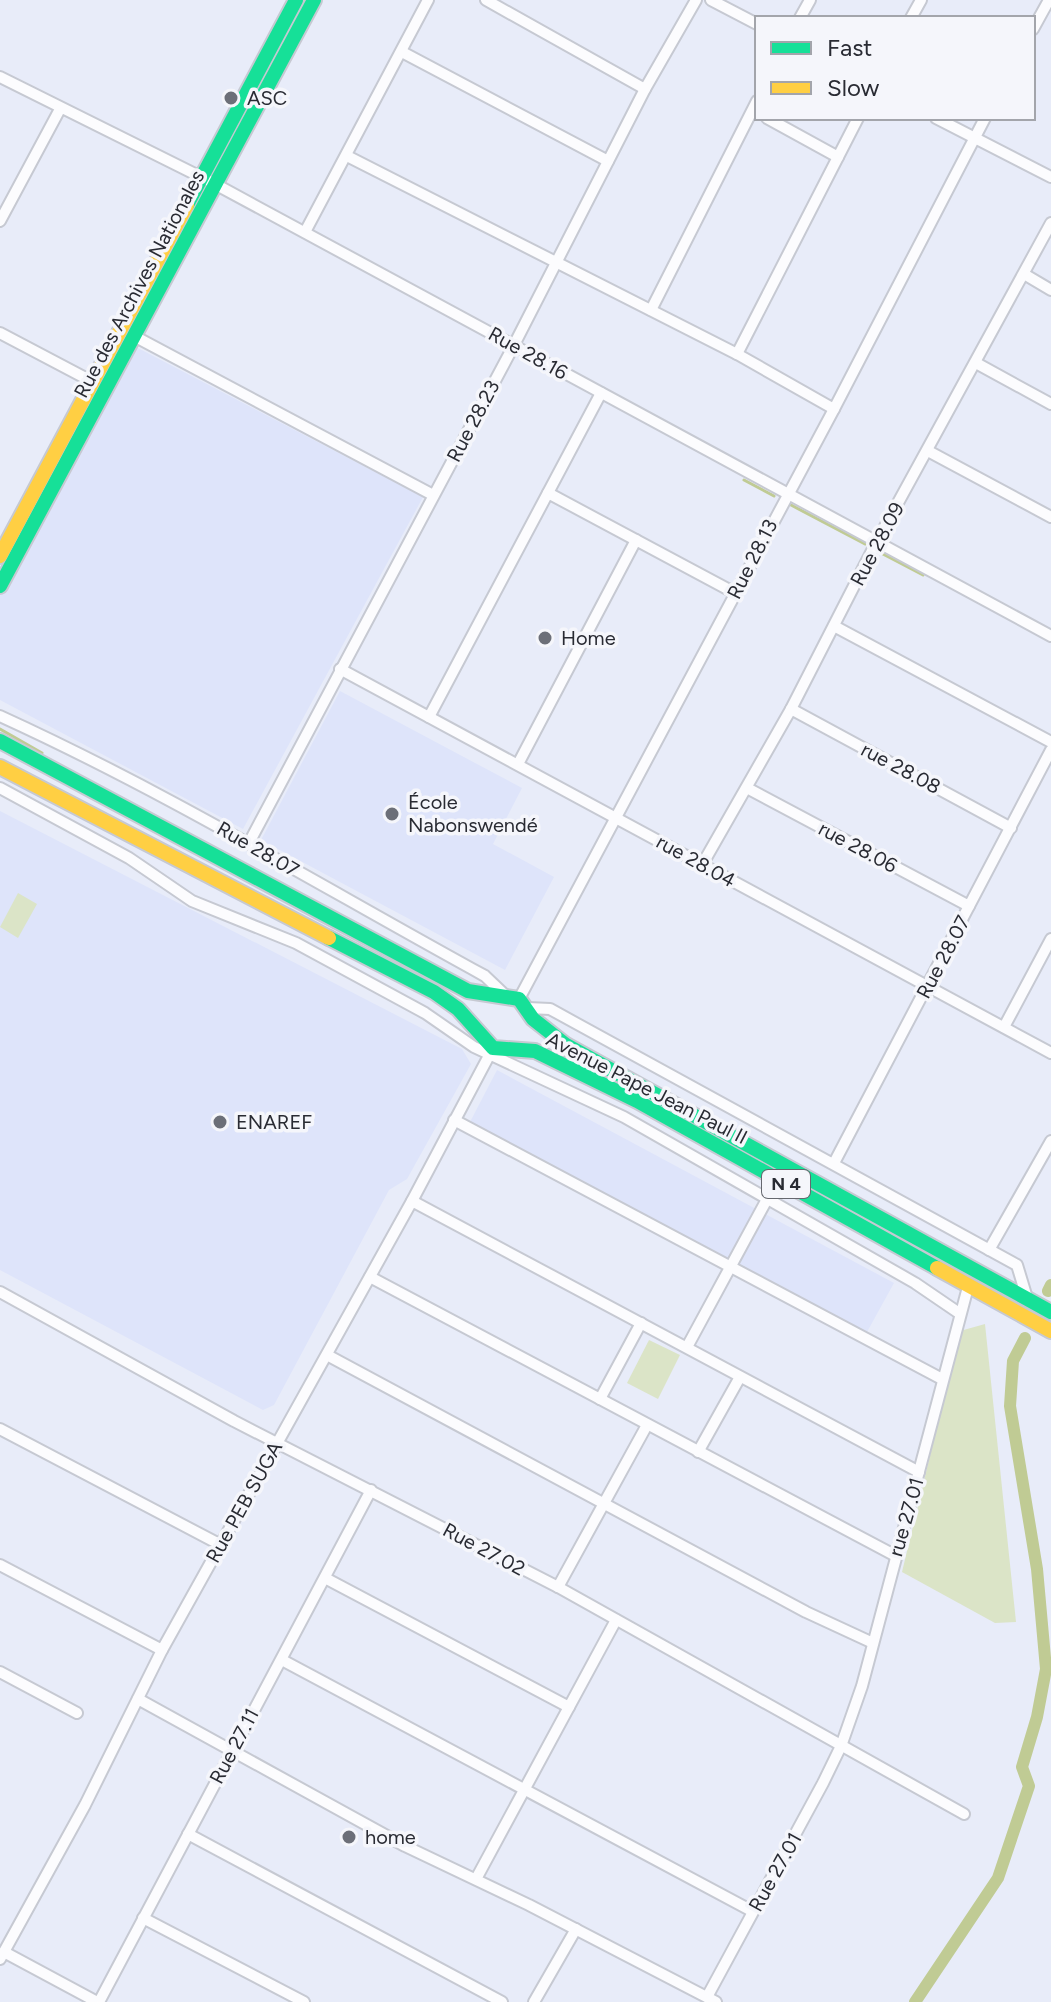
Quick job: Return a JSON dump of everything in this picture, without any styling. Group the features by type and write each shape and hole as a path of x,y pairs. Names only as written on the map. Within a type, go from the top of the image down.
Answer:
{"main road":[{"name":"Rue des Archives Nationales","path":"0,586 134,336 296,0"},
{"name":"Rue des Archives Nationales","path":"0,556 93,382 314,0"},
{"name":"Avenue Pape Jean Paul II","path":"0,741 468,991 516,1004 566,1045 1051,1312"},
{"path":"0,767 434,992 479,1028 491,1051"},
{"name":"Avenue Pape Jean Paul II","path":"516,1004 530,1037 516,1049"},
{"path":"479,1028 481,1010 516,1004"},
{"name":"Avenue Pape Jean Paul II","path":"491,1051 535,1051 569,1067 1051,1331"}],"street":[{"path":"305,232 428,0"},
{"path":"486,0 645,89"},
{"name":"Rue 28.23","path":"250,841 514,345 645,89 696,0"},
{"path":"711,0 755,23"},
{"path":"1035,25 1049,0"},
{"path":"402,52 608,161"},
{"name":"Rue 28.16","path":"0,77 305,232 1051,636"},
{"path":"651,310 755,108"},
{"path":"0,221 60,109"},
{"path":"771,120 838,157"},
{"path":"737,354 857,120"},
{"path":"940,120 1051,177"},
{"name":"Rue 28.13","path":"516,1004 834,409 984,120"},
{"path":"347,156 737,354 834,409"},
{"name":"Rue 28.09","path":"702,865 791,709 876,543 1051,223"},
{"path":"1024,274 1051,290"},
{"path":"0,333 93,382"},
{"path":"134,336 433,495"},
{"path":"976,363 1051,404"},
{"path":"429,717 601,393"},
{"path":"928,451 1051,517"},
{"path":"548,493 735,593"},
{"path":"518,764 636,540"},
{"path":"834,626 1051,742"},
{"name":"rue 28.04","path":"340,669 1051,1053"},
{"name":"rue 28.08","path":"791,709 1011,828"},
{"name":"Rue 28.07","path":"0,716 250,841 325,889 485,976 516,1004 550,1009 1017,1265 1028,1300"},
{"name":"Rue 28.07","path":"834,1163 1051,750"},
{"path":"0,788 129,858 192,901 296,943 491,1051 624,1117 915,1283 959,1313"},
{"name":"rue 28.06","path":"747,788 969,906"},
{"path":"1004,1027 1051,939"},
{"name":"Rue PEB SUGA","path":"2,1955 162,1650 412,1201 491,1051"},
{"path":"454,1120 942,1379"},
{"path":"989,1250 1051,1141"},
{"path":"687,1347 778,1179"},
{"path":"412,1201 919,1472"},
{"path":"370,1277 896,1556"},
{"name":"rue 27.01","path":"841,1746 873,1643 968,1287"},
{"name":"Rue 27.02","path":"0,1292 276,1442 558,1587 964,1814"},
{"path":"600,1399 641,1323"},
{"path":"327,1355 806,1612 873,1643"},
{"path":"698,1452 740,1377"},
{"path":"558,1587 647,1425"},
{"path":"0,1429 221,1545"},
{"name":"Rue 27.11","path":"98,2002 371,1490"},
{"path":"0,1565 162,1650"},
{"path":"325,1578 569,1707"},
{"path":"476,1879 616,1620"},
{"path":"282,1660 752,1911"},
{"path":"0,1672 77,1713"},
{"path":"138,1699 405,1846 576,1929 712,2000"},
{"name":"Rue 27.01","path":"712,2000 752,1911 841,1746"},
{"path":"188,1834 502,2002"},
{"path":"143,1918 304,2002"},
{"path":"534,2002 576,1929"},
{"path":"2,1955 98,2002"}],"shaded area":[{"path":"134,346 423,497 243,829 0,700 0,596"},
{"name":"École Nabonswendé","path":"340,691 522,788 493,844 554,877 505,970 261,840"},
{"name":"ENAREF","path":"0,811 462,1049 471,1064 407,1179 389,1190 274,1405 263,1410 0,1270"},
{"path":"497,1070 894,1283 867,1332 470,1122"}],"green space":[{"path":"18,893 37,904 18,938 0,927"},
{"path":"985,1324 1016,1622 995,1623 902,1572 960,1331"},
{"path":"649,1340 680,1355 658,1399 627,1383"}],"waterway":[{"path":"744,480 774,496"},
{"path":"791,505 865,544"},
{"path":"881,553 923,575"},
{"path":"0,729 42,753"},
{"path":"1048,1291 1051,1285"},
{"path":"915,2002 998,1878 1029,1786 1022,1767 1037,1717 1046,1669 1037,1569 1010,1406 1013,1361 1025,1338"}],"traffic: fast":[{"path":"187,205 296,0"},
{"path":"0,586 314,0"},
{"path":"0,741 468,991 519,999 533,1019 566,1045 1051,1312"},
{"path":"329,938 434,992 458,1009 493,1048 535,1051 637,1101 937,1268"}],"traffic: slow":[{"path":"0,556 187,205"},
{"path":"0,767 329,938"},
{"path":"937,1268 1051,1331"}],"place":[{"name":"ASC","path":"231,98"},
{"name":"Home","path":"545,638"},
{"name":"École Nabonswendé","path":"392,814"},
{"name":"ENAREF","path":"220,1122"},
{"name":"home","path":"349,1837"}]}
